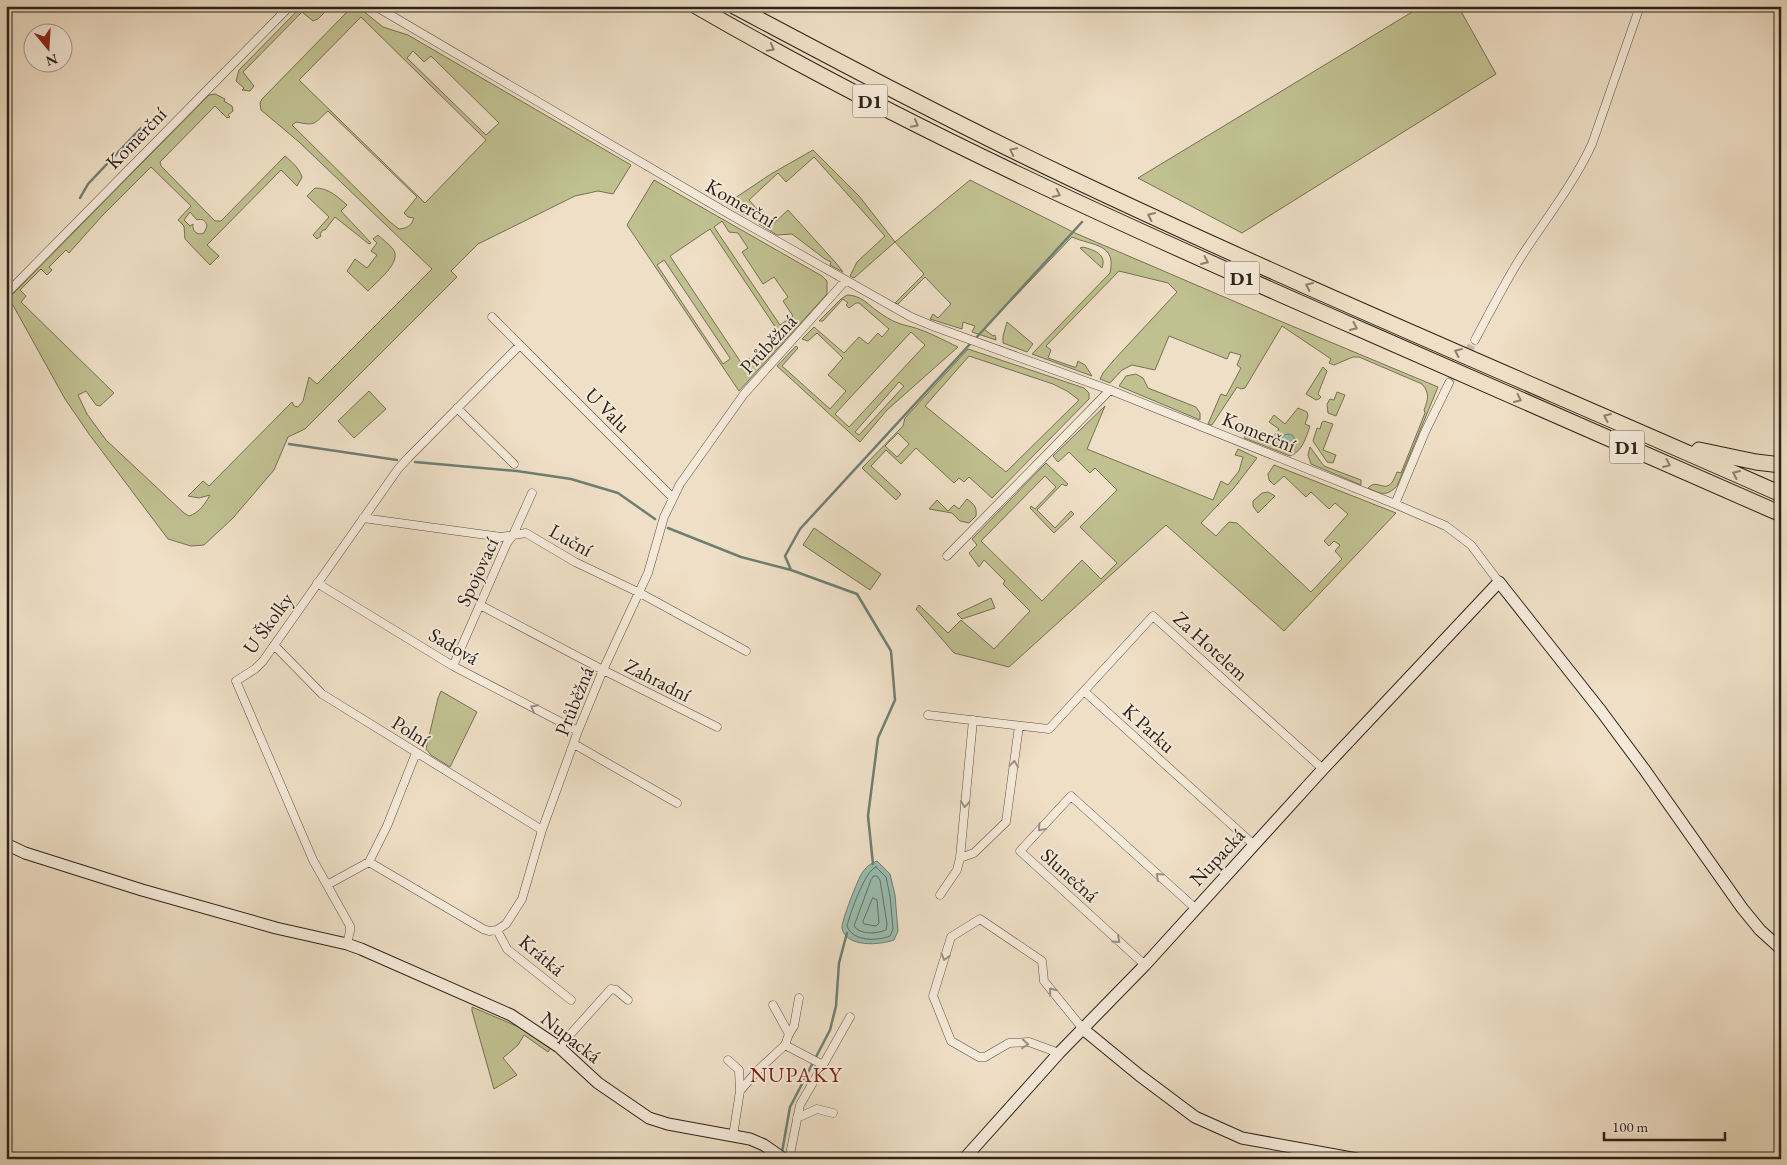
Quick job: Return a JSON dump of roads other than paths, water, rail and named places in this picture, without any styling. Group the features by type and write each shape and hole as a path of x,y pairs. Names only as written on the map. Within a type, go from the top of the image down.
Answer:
{"highway":[{"name":"D1","path":"696,6 908,120 1065,197 1278,294 1781,514"},
{"name":"D1","path":"734,6 927,108 1072,179 1251,261 1781,494"},
{"path":"1668,443 1756,462 1781,465"}],"street":[{"name":"Komerční","path":"6,294 290,6"},
{"name":"Komerční","path":"375,6 529,98 902,312 932,326 1110,390 1446,526 1471,545 1499,582"},
{"path":"1475,340 1520,258 1571,185 1592,144 1640,6"},
{"name":"Průběžná","path":"497,930 506,924 522,898 542,830 578,731 603,670 640,593 672,497 732,409 846,281"},
{"name":"U Valu","path":"492,317 672,497"},
{"path":"514,464 457,408 520,345"},
{"path":"1395,504 1425,432 1449,383"},
{"path":"947,556 1110,390"},
{"name":"U Školky","path":"327,885 313,860 236,681 255,669 274,646 398,469 457,408"},
{"name":"Spojovací","path":"453,666 507,543 532,493"},
{"name":"Luční","path":"363,518 501,537 526,534 575,562 640,593 746,651"},
{"path":"1499,582 1601,711 1742,908 1760,930 1781,949"},
{"name":"Nupacká","path":"964,1159 1083,1028 1145,964 1253,844 1499,582"},
{"name":"Sadová","path":"317,583 453,666 578,731"},
{"name":"Zahradní","path":"480,605 717,727"},
{"name":"Za Hotelem","path":"1084,691 1153,616 1323,769"},
{"name":"Polní","path":"274,646 322,694 542,830"},
{"path":"928,715 1049,730 1084,691"},
{"name":"K Parku","path":"1084,691 1253,844"},
{"path":"940,895 957,870 960,858 973,720"},
{"path":"960,858 974,853 1006,822 1019,726"},
{"path":"574,744 677,803"},
{"path":"347,944 350,926 327,885 369,862 387,826 416,753"},
{"name":"Slunečná","path":"1145,964 1020,851 1070,796 1195,908"},
{"name":"Nupacká","path":"6,844 25,853 142,890 276,928 347,944 511,1015 558,1047 598,1083 649,1118 668,1124 750,1140 774,1151 784,1159"},
{"path":"369,862 483,929 489,931 497,930"},
{"path":"1060,1053 1029,1042 1008,1043 986,1057 979,1057 951,1041 933,996 951,937 980,919 1042,961 1044,981 1083,1028 1139,1075 1195,1117 1242,1138 1357,1159"},
{"name":"Krátká","path":"497,930 507,949 571,1000"},
{"path":"558,1047 612,989 628,1000"},
{"path":"740,1091 757,1071 785,1045 794,1026 799,998"},
{"path":"773,1005 789,1034"},
{"path":"789,1159 800,1105 821,1063 850,1017"},
{"path":"785,1045 821,1063"},
{"path":"728,1060 739,1070 740,1091 733,1136"},
{"path":"797,1118 817,1109 833,1113"}],"water":[{"path":"1285,434 1291,434 1295,441 1291,448 1285,448 1281,444 1281,438"},
{"path":"877,861 890,874 895,895 898,931 894,940 888,942 872,944 857,942 845,934 842,924 862,873 868,866"}],"waterway":[{"path":"80,198 88,184 141,128"},
{"path":"975,339 1082,222"},
{"path":"873,864 868,816 878,738 895,700 891,651 857,594 791,570 785,556 800,529 971,343"},
{"path":"289,444 397,460"},
{"path":"415,462 517,471 571,479 618,493 655,519"},
{"path":"668,528 741,557 791,570"},
{"path":"782,1152 790,1107 830,1030 836,1006 839,963 847,933"}],"tunnel":[{"path":"1449,383 1475,340"}],"district":[{"name":"NUPAKY","path":"796,1074"}]}
